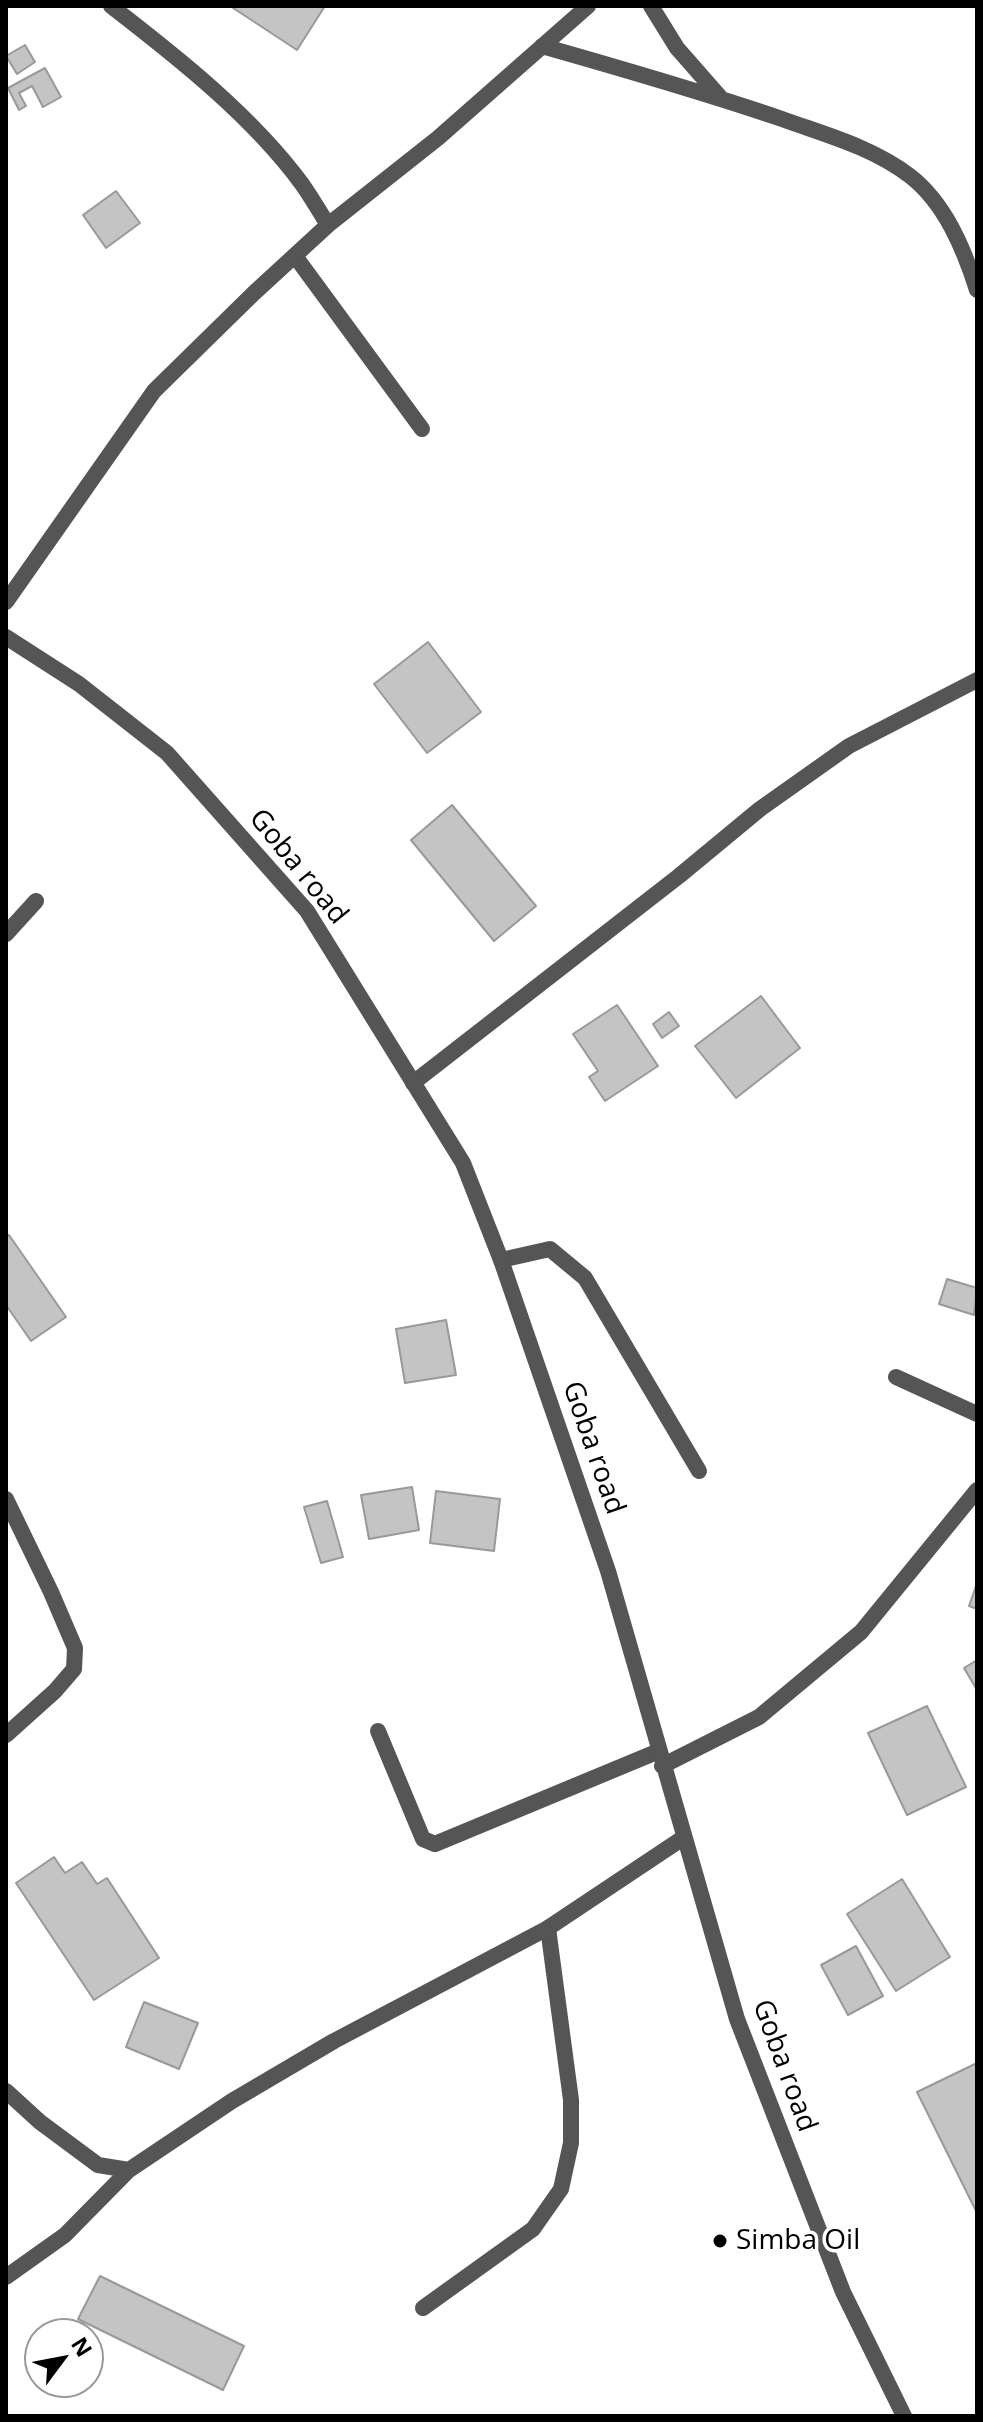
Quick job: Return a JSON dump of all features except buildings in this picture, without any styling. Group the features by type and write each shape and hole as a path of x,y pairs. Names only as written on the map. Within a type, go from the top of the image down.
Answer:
{"street":[{"path":"111,6 200,79 265,140 301,183 328,225"},
{"path":"6,602 154,391 328,225 438,138 588,6"},
{"path":"651,6 677,48 720,98"},
{"path":"542,46 720,98 865,148 911,177 943,211 977,290"},
{"path":"295,256 422,429"},
{"name":"Goba road","path":"6,637 79,684 167,753 307,911 463,1163 501,1260 608,1571 737,2019 843,2292 904,2416"},
{"path":"413,1083 760,809 849,746 977,680"},
{"path":"6,934 36,901"},
{"path":"501,1260 550,1249 585,1278 699,1471"},
{"path":"896,1377 977,1414"},
{"path":"378,1731 423,1839 435,1844 660,1758 759,1717 861,1632 977,1490"},
{"path":"6,1499 75,1648 74,1669 55,1691 6,1735"},
{"path":"6,2277 65,2235 129,2170 232,2101 334,2041 548,1928 683,1838"},
{"path":"423,2308 533,2229 561,2189 571,2143 571,2100 548,1928"},
{"path":"6,2091 40,2122 98,2165 129,2170"}],"place":[{"name":"Simba Oil","path":"720,2241"}]}
